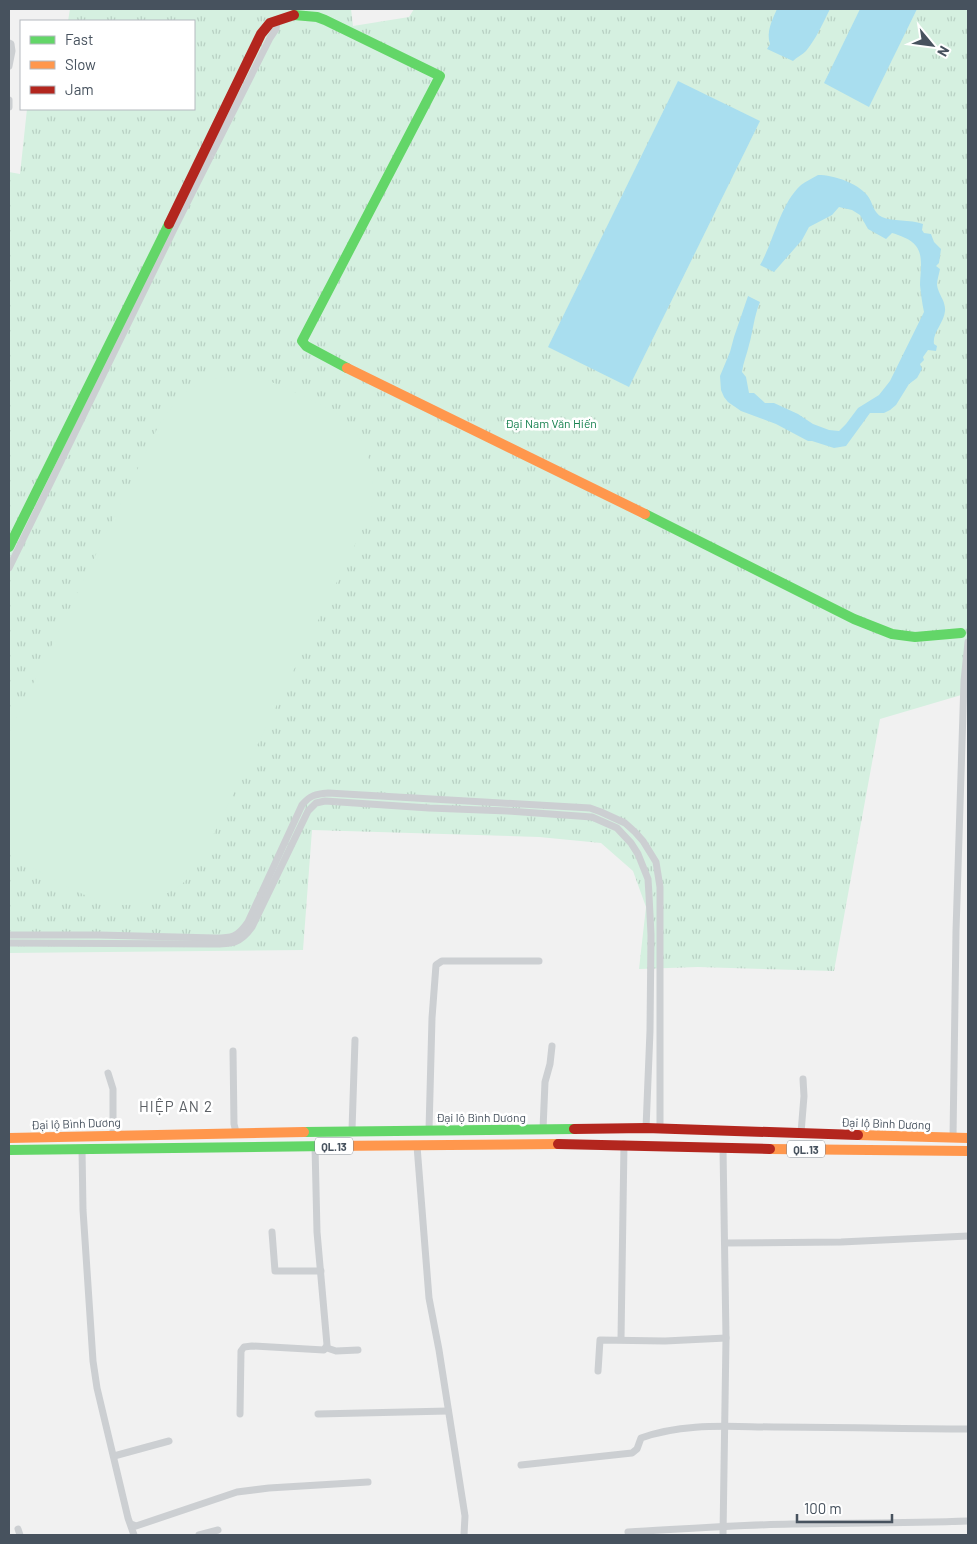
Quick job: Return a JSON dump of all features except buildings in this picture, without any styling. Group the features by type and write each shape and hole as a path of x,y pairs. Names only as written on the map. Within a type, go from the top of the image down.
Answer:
{"main road":[{"path":"9,546 190,182 261,34 270,23 294,15 317,17 440,76 306,332 302,341 306,346 372,381 613,498 854,619 892,634 915,638 961,633"},
{"path":"646,1128 646,1145"},
{"path":"659,1145 660,1128"},
{"name":"Đại lộ Bình Dương","path":"9,1138 352,1130 660,1128 953,1138"},
{"path":"953,1138 953,1151"},
{"name":"QL.13","path":"953,1138 968,1138"},
{"name":"Đại lộ Bình Dương","path":"9,1150 624,1144 722,1148 953,1151"},
{"name":"QL.13","path":"953,1151 968,1151"}],"street":[{"path":"9,568 175,226 276,29 277,21"},
{"path":"9,43 11,44 12,51 9,66"},
{"path":"9,100 9,107"},
{"path":"953,1138 956,931 964,681 968,642"},
{"path":"9,935 215,938 228,938 237,935 248,922 302,805 308,797 316,794 328,793 590,808 625,823 643,841 656,862 660,887 660,1128"},
{"path":"9,943 224,944 240,940 252,927 308,811 316,803 325,801 592,817 617,828 631,843 638,854 648,879 651,935 646,1128"},
{"path":"429,1130 432,1018 436,965 442,961 539,961"},
{"path":"352,1130 355,1040"},
{"path":"543,1129 545,1082 552,1046"},
{"path":"233,1051 234,1124 236,1132"},
{"path":"108,1073 113,1090 113,1135"},
{"path":"800,1133 804,1099 802,1079"},
{"path":"646,1115 660,1115"},
{"path":"621,1339 624,1144"},
{"path":"315,1146 317,1232 326,1348"},
{"path":"417,1146 429,1298 465,1516 464,1535"},
{"path":"722,1148 726,1338 723,1535"},
{"path":"82,1149 83,1210 93,1361 97,1388 128,1518 134,1535"},
{"path":"272,1232 275,1271 321,1271"},
{"path":"724,1243 841,1242 968,1236"},
{"path":"598,1371 600,1340 665,1341 726,1338"},
{"path":"240,1414 242,1351 244,1347 324,1350 326,1348 336,1351 358,1350"},
{"path":"318,1414 448,1411"},
{"path":"521,1465 632,1453 637,1450 641,1438 670,1429 725,1426 968,1429"},
{"path":"114,1456 169,1441"},
{"path":"131,1524 136,1526 237,1492 269,1488 368,1482"},
{"path":"628,1532 791,1524 897,1524 968,1521"},
{"path":"199,1535 218,1530"}],"green space":[{"name":"Đại Nam Văn Hiến","path":"70,9 351,9 353,26 409,17 414,9 968,9 968,693 880,719 834,971 698,967 639,969 646,907 633,871 601,843 539,837 312,830 303,950 9,953 9,172 20,174 27,110 195,110 195,20 68,20"},
{"path":"248,374 301,395 335,412 347,421 356,432 369,458 373,486 370,514 198,866 175,889 148,901 122,905 98,900 24,863 16,858 9,849 9,733 158,427 173,405 185,393 201,383 209,379"}],"water":[{"path":"777,9 830,9 810,46 793,61 767,49 770,44 770,26"},
{"path":"860,9 917,9 869,107 824,83"},
{"path":"678,81 760,121 629,387 548,347"},
{"path":"818,175 838,178 851,183 867,195 877,213 882,217 923,224 922,230 924,233 931,234 934,242 941,249 939,263 936,266 940,269 937,285 945,307 943,320 934,340 934,344 937,346 936,351 928,350 920,364 922,369 917,378 909,384 896,405 884,413 870,413 846,446 834,448 808,441 776,424 741,411 724,397 721,390 720,376 730,352 748,296 760,302 742,372 746,377 749,393 754,393 765,403 774,403 798,414 813,424 829,430 839,431 858,408 879,395 890,381 924,312 920,285 921,260 916,246 908,239 898,235 892,233 886,239 868,229 860,215 852,210 839,207 832,215 809,227 802,240 774,272 760,265 788,202 801,185"}],"traffic: fast":[{"path":"294,15 317,17 325,20 440,76 302,341 306,346 347,368"},
{"path":"9,547 169,224"},
{"path":"645,514 854,619 892,634 915,637 961,633"},
{"path":"304,1132 574,1129"},
{"path":"9,1150 328,1146"}],"traffic: slow":[{"path":"347,368 645,514"},
{"path":"9,1138 304,1132"},
{"path":"858,1135 968,1138"},
{"path":"328,1146 558,1144"},
{"path":"770,1149 968,1151"}],"traffic: jam":[{"path":"169,224 261,34 270,23 294,15"},
{"path":"574,1129 646,1128 858,1135"},
{"path":"558,1144 770,1149"}],"district":[{"name":"HIỆP AN 2","path":"176,1106"}]}
